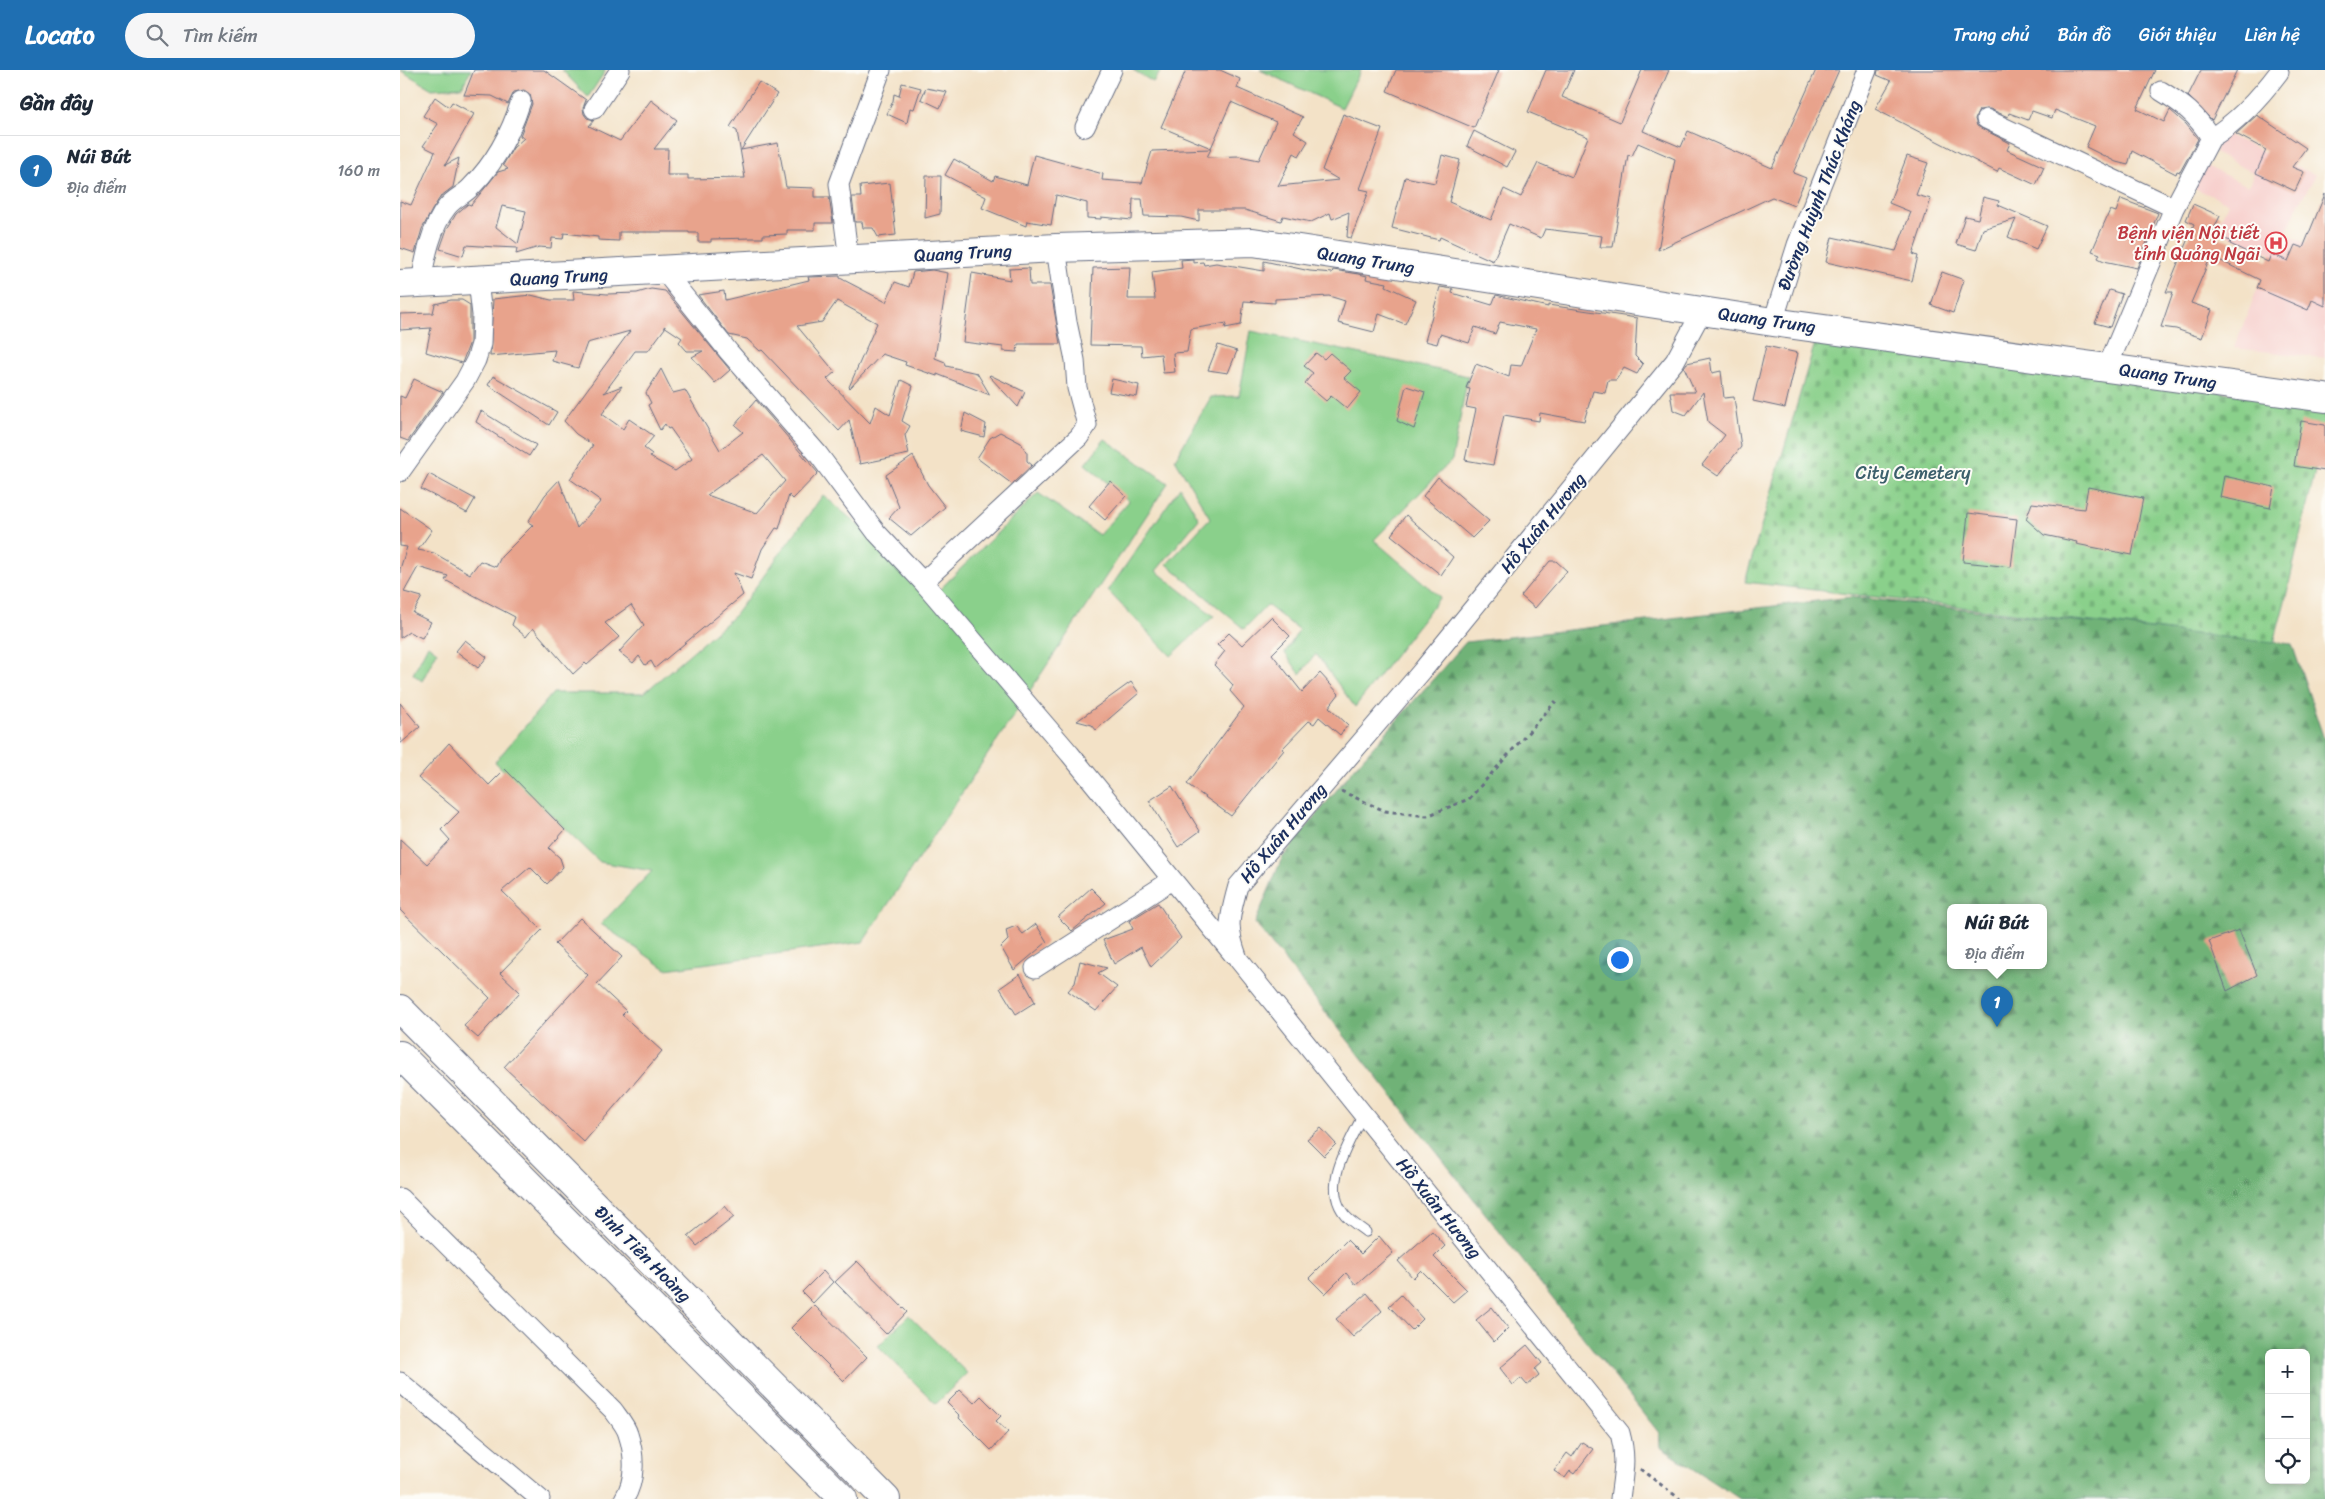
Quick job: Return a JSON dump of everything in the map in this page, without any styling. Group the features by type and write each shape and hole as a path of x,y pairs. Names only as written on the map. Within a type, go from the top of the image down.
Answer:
{"main road":[{"name":"Quang Trung","path":"410,284 1056,248 1253,242 1773,322 2325,398"},
{"name":"Đinh Tiên Hoàng","path":"400,1009 886,1499"},
{"name":"Đinh Tiên Hoàng","path":"400,1055 843,1499"}],"street":[{"path":"594,109 620,70"},
{"path":"849,260 839,184 882,70"},
{"path":"1085,127 1112,70"},
{"name":"Đường Huỳnh Thúc Kháng","path":"1773,322 1797,245 1867,70"},
{"path":"2107,368 2174,208 2211,138 2222,131 2249,105 2279,72"},
{"path":"2161,91 2186,106 2200,120 2211,138"},
{"path":"410,284 428,250 440,218 454,199 470,188 504,145 521,101"},
{"path":"1986,119 2174,208"},
{"path":"923,582 1078,437 1087,425 1077,388 1075,360 1067,322 1056,248"},
{"path":"664,271 729,352 818,454 876,532 923,582 1070,754 1238,960"},
{"path":"400,472 465,381 476,360 481,344 482,315 478,281"},
{"name":"Hồ Xuân Hương","path":"1620,1499 1625,1450 1620,1433 1238,960 1229,936 1230,915 1238,886 1428,663 1675,361 1702,311"},
{"path":"1035,968 1172,880"},
{"path":"400,1198 613,1410 628,1432 632,1455 634,1475 624,1499"},
{"path":"400,1382 540,1499"}],"lane":[{"path":"1363,1114 1337,1172 1335,1191 1344,1214 1366,1232"}],"path":[{"path":"1325,784 1385,811 1427,816 1469,799 1556,701"},
{"path":"1625,1458 1680,1499"}],"shaded area":[{"name":"Bệnh viện Nội tiết tỉnh Quảng Ngãi","path":"2223,133 2316,175 2298,205 2286,234 2325,252 2325,358 2234,348 2271,254 2216,230 2228,203 2192,187 2204,165 2248,186 2254,173 2214,153"}],"green space":[{"path":"400,70 471,70 462,87 432,89"},
{"path":"562,70 606,70 588,97"},
{"path":"1133,70 1162,70 1153,82"},
{"path":"1260,70 1361,70 1342,108"},
{"name":"City Cemetery","path":"1819,329 2325,408 2325,428 2274,643 1745,582"},
{"path":"1251,331 1468,376 1452,460 1374,540 1440,597 1355,707 1316,654 1300,674 1285,653 1299,630 1267,605 1244,629 1167,564 1210,518 1175,459 1211,397 1239,396"},
{"path":"1105,439 1168,483 863,942 666,969 601,924 652,871 600,862 495,762 553,693 644,693 735,615 823,495 937,592 1038,493 1099,535 1129,501 1085,464"},
{"path":"1180,487 1199,519 1156,571 1214,616 1171,656 1108,591"},
{"path":"1851,597 2292,644 2325,742 2325,1499 1740,1499 1660,1447 1659,1433 1255,923 1282,858 1351,772 1466,642"},
{"path":"428,645 437,652 422,681 413,674"},
{"path":"909,1315 967,1373 936,1404 878,1346"}],"building":[{"path":"474,70 544,70 586,100 583,108 584,114 587,118 594,120 589,126 620,141 651,100 677,120 654,149 668,149 667,175 688,175 688,179 745,178 737,131 730,127 759,82 777,94 741,150 778,143 786,187 815,188 815,197 829,197 833,223 815,223 815,230 787,230 787,234 763,235 763,238 711,239 711,242 698,242 698,233 689,232 619,232 619,241 598,240 598,237 564,233 563,239 552,238 551,248 539,247 516,254 517,248 466,245 463,256 440,249 447,229 456,214 468,204 471,205 498,172 508,169 503,165 513,148 524,138 520,136 532,104 530,94 524,90 514,92 508,104 492,96 464,95","holes":["502,206 526,211 518,244 496,227"]},
{"path":"1186,70 1220,70 1240,79 1237,88 1303,117 1294,132 1308,141 1299,156 1294,153 1278,186 1339,180 1322,170 1343,114 1382,129 1360,189 1369,191 1351,238 1347,237 1349,212 1332,219 1330,213 1311,222 1283,216 1281,221 1245,210 1199,210 1199,221 1181,217 1144,216 1142,199 1133,199 1132,220 1101,217 1101,219 1087,218 1087,203 1056,195 1051,225 1027,221 1026,226 982,208 986,197 945,175 954,159 993,181 995,176 1027,185 1034,155 1103,174 1102,180 1142,183 1152,151 1211,149 1207,157 1239,156 1259,160 1276,122 1231,102 1211,148 1161,127"},
{"path":"1396,70 1499,70 1474,128 1387,91"},
{"path":"1546,70 1574,70 1562,97 1620,122 1642,70 1669,70 1643,131 1681,147 1688,131 1772,168 1816,70 1839,70 1793,173 1806,178 1794,206 1772,197 1658,250 1675,159 1638,143 1632,156 1628,155 1613,247 1600,247 1602,236 1545,229 1541,238 1509,224 1493,261 1440,237 1439,240 1392,228 1405,177 1435,183 1442,155 1460,160 1449,202 1491,220 1504,189 1521,197 1538,163 1572,177 1588,137 1528,112"},
{"path":"1878,70 2155,70 2137,109 2164,122 2170,110 2186,124 2198,139 2180,172 2177,171 2176,174 2132,151 2128,165 2116,162 2086,147 2095,126 2055,110 2052,118 2032,111 2028,120 2009,113 2008,117 1990,109 1979,110 1975,119 1977,126 2010,143 2007,150 2044,167 2036,185 1999,168 1997,172 1875,109 1891,81 1877,75"},
{"path":"2201,70 2237,70 2212,120 2188,96"},
{"path":"902,83 921,88 914,109 910,108 907,123 887,114 894,94 899,96"},
{"path":"926,88 947,92 940,108 921,99"},
{"path":"435,97 449,107 452,102 474,114 445,165 459,158 453,187 441,196 432,210 422,229 415,253 400,248 400,201 411,205 435,152 423,146 438,124 423,116"},
{"path":"2257,115 2306,148 2292,167 2304,172 2295,191 2256,173 2266,150 2236,134"},
{"path":"1474,131 1515,152 1507,167 1467,146"},
{"path":"1907,156 1928,163 1916,195 1931,199 1913,254 1918,256 1912,281 1826,262 1832,237 1896,251 1911,212 1889,203"},
{"path":"926,176 941,176 940,214 925,218"},
{"path":"890,183 896,235 878,237 873,228 863,228 862,222 855,222 852,197 861,197 860,186"},
{"path":"2325,194 2325,306 2312,300 2308,310 2257,288 2260,280 2211,256 2191,303 2212,310 2202,338 2176,329 2161,327 2173,292 2166,292 2194,224 2186,220 2193,204 2220,216 2211,235 2231,241 2230,244 2268,262 2271,254 2288,261 2295,245 2303,248"},
{"path":"1983,197 1999,201 1998,205 2047,226 2036,249 2008,237 2016,219 1983,229 1976,250 1956,244 1965,216 1978,219"},
{"path":"2121,199 2158,213 2137,268 2104,261 2098,258 2100,254 2092,251 2110,210 2116,212"},
{"path":"1193,259 1193,263 1203,262 1204,265 1216,263 1264,271 1264,261 1310,271 1332,273 1333,270 1359,274 1367,276 1366,279 1387,283 1386,286 1416,300 1405,324 1379,314 1374,332 1338,323 1345,301 1329,296 1275,299 1275,303 1244,301 1241,325 1225,328 1227,323 1191,329 1187,352 1173,353 1175,372 1163,373 1161,354 1142,356 1141,346 1090,345 1093,268 1130,267 1128,299 1155,299 1152,272 1182,268 1181,260"},
{"path":"1029,268 1030,285 1050,285 1060,344 1018,344 1017,352 1003,351 1003,347 963,342 972,273 1010,280 1009,269"},
{"path":"932,270 948,273 935,358 945,362 946,366 977,373 990,395 937,374 937,376 905,365 906,362 882,354 850,388 877,323 837,301 822,322 797,326 835,372 827,379 870,423 876,406 890,415 901,380 913,386 902,421 910,426 905,435 909,454 860,464 849,420 839,431 762,350 760,351 747,339 729,335 698,295 724,291 725,300 809,280 808,277 840,276 840,278 886,302 895,282 909,287 913,272"},
{"path":"1942,272 1964,280 1953,313 1931,305"},
{"path":"1440,287 1453,289 1452,293 1492,305 1496,295 1548,307 1548,305 1637,318 1635,356 1643,364 1637,374 1624,368 1616,380 1608,380 1605,393 1593,391 1584,421 1540,413 1539,421 1504,415 1493,465 1465,460 1476,409 1466,407 1470,389 1466,388 1476,364 1509,377 1511,365 1521,366 1536,329 1500,322 1495,334 1475,327 1469,343 1440,334 1437,344 1425,341"},
{"path":"651,289 665,291 730,370 715,383 692,357 703,351 687,351 679,342 682,338 664,326 665,328 648,351 635,351 604,393 622,386 602,414 623,429 629,419 654,436 644,448 652,454 650,457 675,471 692,459 670,428 668,429 665,424 660,430 648,405 651,403 646,393 661,369 673,393 685,390 720,450 743,432 735,425 756,400 818,473 793,499 789,495 779,529 776,528 762,549 751,579 734,573 743,595 655,668 651,661 645,665 639,656 633,663 619,652 644,625 631,605 605,623 619,637 587,665 585,663 573,674 533,628 526,637 512,625 515,617 445,580 448,576 418,567 404,592 422,597 413,613 431,622 422,638 409,632 400,638 400,569 407,547 400,546 400,508 432,530 418,550 434,553 470,574 480,561 496,567 501,557 533,525 528,522 545,495 559,480 577,528 601,501 570,479 593,445 576,434 564,421 630,331 587,343 578,368 552,361 555,350 490,356 493,299 531,295 551,300 574,300 573,291 607,294 637,293","holes":["763,455 785,481 757,513 707,495"]},
{"path":"2109,290 2122,294 2110,327 2095,323"},
{"path":"451,300 462,300 470,305 470,342 462,363 426,352 431,328 400,330 400,314 433,313 435,304"},
{"path":"1218,345 1237,351 1228,373 1208,370"},
{"path":"1766,346 1798,353 1785,408 1753,401"},
{"path":"1316,353 1324,359 1330,353 1351,371 1344,378 1361,392 1347,409 1331,396 1326,401 1305,383 1313,373 1304,366"},
{"path":"1710,358 1712,373 1721,371 1724,398 1734,397 1741,447 1718,476 1702,465 1725,435 1708,422 1703,392 1686,415 1673,410 1670,392 1695,392 1684,367 1687,363"},
{"path":"493,376 557,412 549,425 488,385"},
{"path":"989,376 1025,392 1018,407"},
{"path":"414,379 443,392 408,441 400,438 400,396 405,398"},
{"path":"1112,379 1139,385 1137,397 1109,392"},
{"path":"1406,386 1425,392 1414,429 1397,421"},
{"path":"481,411 536,445 529,456 476,422"},
{"path":"965,413 986,424 984,437 961,431"},
{"path":"2301,421 2325,425 2325,471 2294,466"},
{"path":"1000,432 1021,443 1027,453 1027,461 1032,465 1012,484 977,458 990,438"},
{"path":"913,456 928,485 945,507 911,536 889,518 899,507 886,475"},
{"path":"429,474 475,499 467,513 421,489"},
{"path":"2224,476 2274,487 2270,508 2220,497"},
{"path":"1438,477 1489,521 1472,538 1423,496"},
{"path":"1110,481 1126,496 1105,520 1089,506"},
{"path":"2088,487 2143,498 2132,555 2076,544 2077,542 2044,535 2026,519 2032,503 2084,509"},
{"path":"1968,513 2017,519 2011,567 1963,562"},
{"path":"1406,515 1453,557 1441,575 1391,535"},
{"path":"1550,561 1556,561 1567,571 1535,608 1521,596"},
{"path":"1271,617 1290,636 1272,654 1302,692 1320,673 1339,694 1329,707 1348,725 1340,735 1319,717 1314,724 1309,721 1282,749 1284,750 1231,816 1187,784 1244,707 1230,691 1233,685 1214,665 1225,651 1217,645 1229,633 1242,645"},
{"path":"465,640 487,657 478,668 456,651"},
{"path":"1131,682 1139,693 1096,730 1092,725 1077,721"},
{"path":"400,703 420,727 400,744"},
{"path":"449,743 489,785 505,769 565,830 549,848 560,858 563,867 547,884 530,867 502,891 542,930 500,973 520,992 478,1038 464,1026 490,998 400,910 400,839 427,864 450,840 441,830 459,812 418,778"},
{"path":"1172,786 1200,831 1178,847 1149,801"},
{"path":"1091,888 1106,903 1072,931 1058,917"},
{"path":"1158,903 1181,938 1151,967 1141,947 1114,964 1103,940 1133,929 1129,921"},
{"path":"580,918 622,957 597,984 626,1011 622,1015 662,1051 584,1142 504,1067 588,975 555,944"},
{"path":"1036,924 1047,942 1014,970 1001,947 1008,940 1006,930 1016,926 1023,934"},
{"path":"2239,930 2257,975 2227,991 2209,941"},
{"path":"1080,961 1107,968 1098,973 1117,987 1096,1011 1068,991 1075,983"},
{"path":"1020,974 1035,1002 1016,1014 1000,988"},
{"path":"1321,1128 1336,1144 1324,1156 1307,1139"},
{"path":"725,1206 734,1217 697,1246 688,1236"},
{"path":"1432,1231 1445,1246 1434,1257 1467,1290 1453,1302 1421,1270 1413,1278 1398,1261"},
{"path":"1379,1236 1393,1253 1356,1285 1346,1273 1325,1294 1309,1278 1347,1240 1361,1254"},
{"path":"857,1261 907,1312 886,1334 835,1282"},
{"path":"823,1271 833,1282 813,1303 802,1292"},
{"path":"1367,1293 1382,1311 1353,1337 1336,1319"},
{"path":"1401,1295 1423,1319 1412,1330 1389,1306"},
{"path":"814,1305 867,1357 844,1381 791,1328"},
{"path":"1492,1307 1508,1328 1494,1342 1476,1320"},
{"path":"1527,1345 1542,1363 1535,1369 1539,1375 1527,1385 1521,1378 1513,1385 1500,1368"},
{"path":"960,1390 974,1403 981,1396 1001,1416 996,1421 1008,1432 991,1450 947,1403"},
{"path":"1582,1442 1593,1449 1574,1474 1570,1471 1565,1478 1554,1471 1567,1453 1572,1457"}],"place":[{"name":"Bệnh viện Nội tiết tỉnh Quảng Ngãi","path":"2276,243"},
{"name":"Núi Bút","path":"1997,1027"}]}
